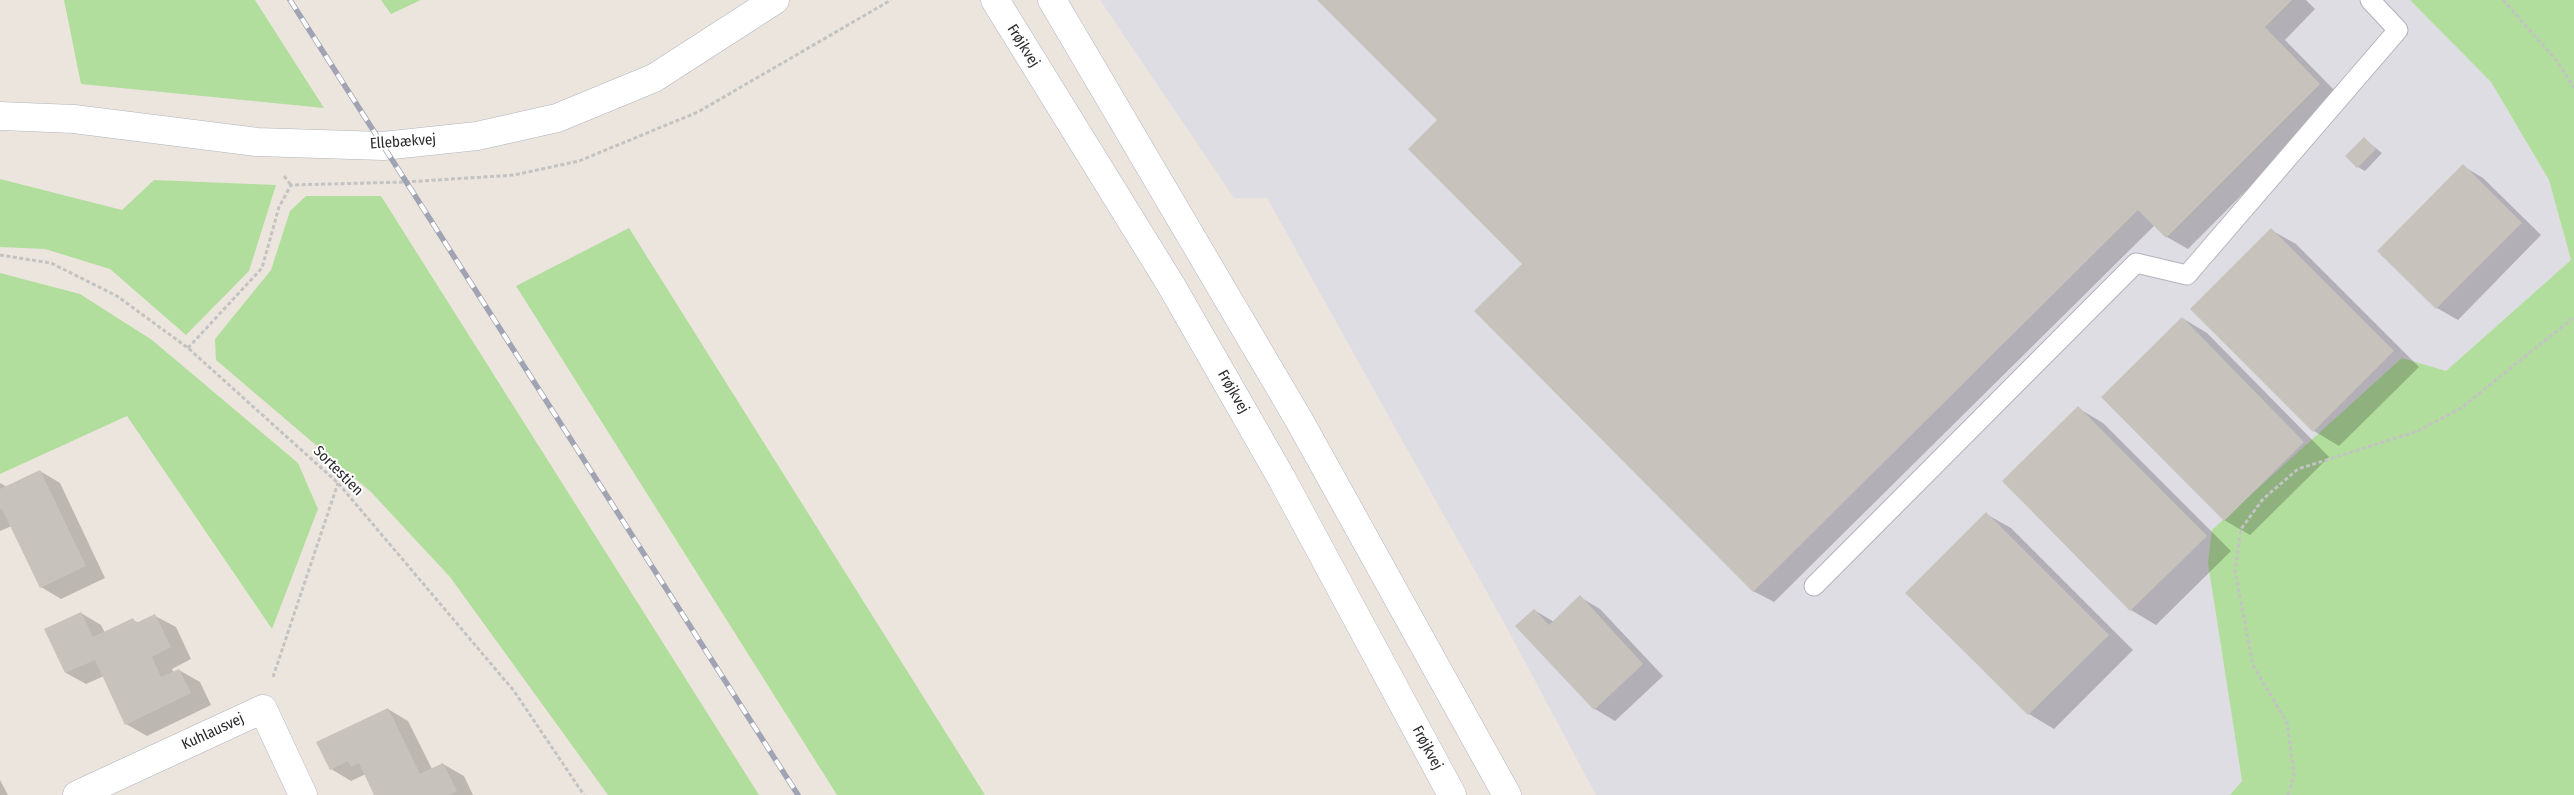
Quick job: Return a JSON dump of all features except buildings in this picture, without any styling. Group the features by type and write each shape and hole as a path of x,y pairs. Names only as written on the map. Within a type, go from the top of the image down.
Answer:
{"street":[{"name":"Ellebækvej","path":"0,116 74,120 266,143 383,146 477,136 557,118 654,78 776,0"},
{"name":"Frøjkvej","path":"995,0 1181,302 1282,479 1452,795"},
{"path":"1052,0 1299,420 1507,795"},
{"name":"Kuhlausvej","path":"77,795 263,709 303,795"}],"lane":[{"path":"1814,586 2136,263 2187,275 2398,30 2370,0"}],"path":[{"path":"2503,0 2557,61 2574,88"},
{"name":"Sortestien","path":"0,256 51,263 117,296 188,348 338,483 514,691 584,795"},
{"path":"2288,795 2294,775 2287,723 2253,665 2235,571 2241,529 2263,499 2298,469 2418,431 2461,408 2574,317"},
{"path":"263,709 338,483"}],"shaded area":[{"path":"1100,0 2410,0 2491,82 2549,180 2571,260 2446,371 2208,563 2242,781 2230,795 1596,795 1508,630 1267,198 1234,198"}],"green space":[{"path":"64,0 255,0 324,108 81,84"},
{"path":"381,0 421,0 391,14"},
{"path":"2410,0 2574,0 2574,795 2230,795 2242,781 2208,563 2212,530 2402,358 2446,371 2571,260 2549,180 2491,82"},
{"path":"0,179 122,210 154,180 276,185 249,271 186,335 110,269 45,249 0,247"},
{"path":"306,196 381,196 759,795 608,795 450,577 371,492 216,360 215,339 271,270 290,211"},
{"path":"629,228 985,795 837,795 516,286"},
{"path":"0,273 80,294 152,340 298,463 318,509 272,629 127,416 0,474"}],"railway":[{"path":"290,0 798,795"}]}
